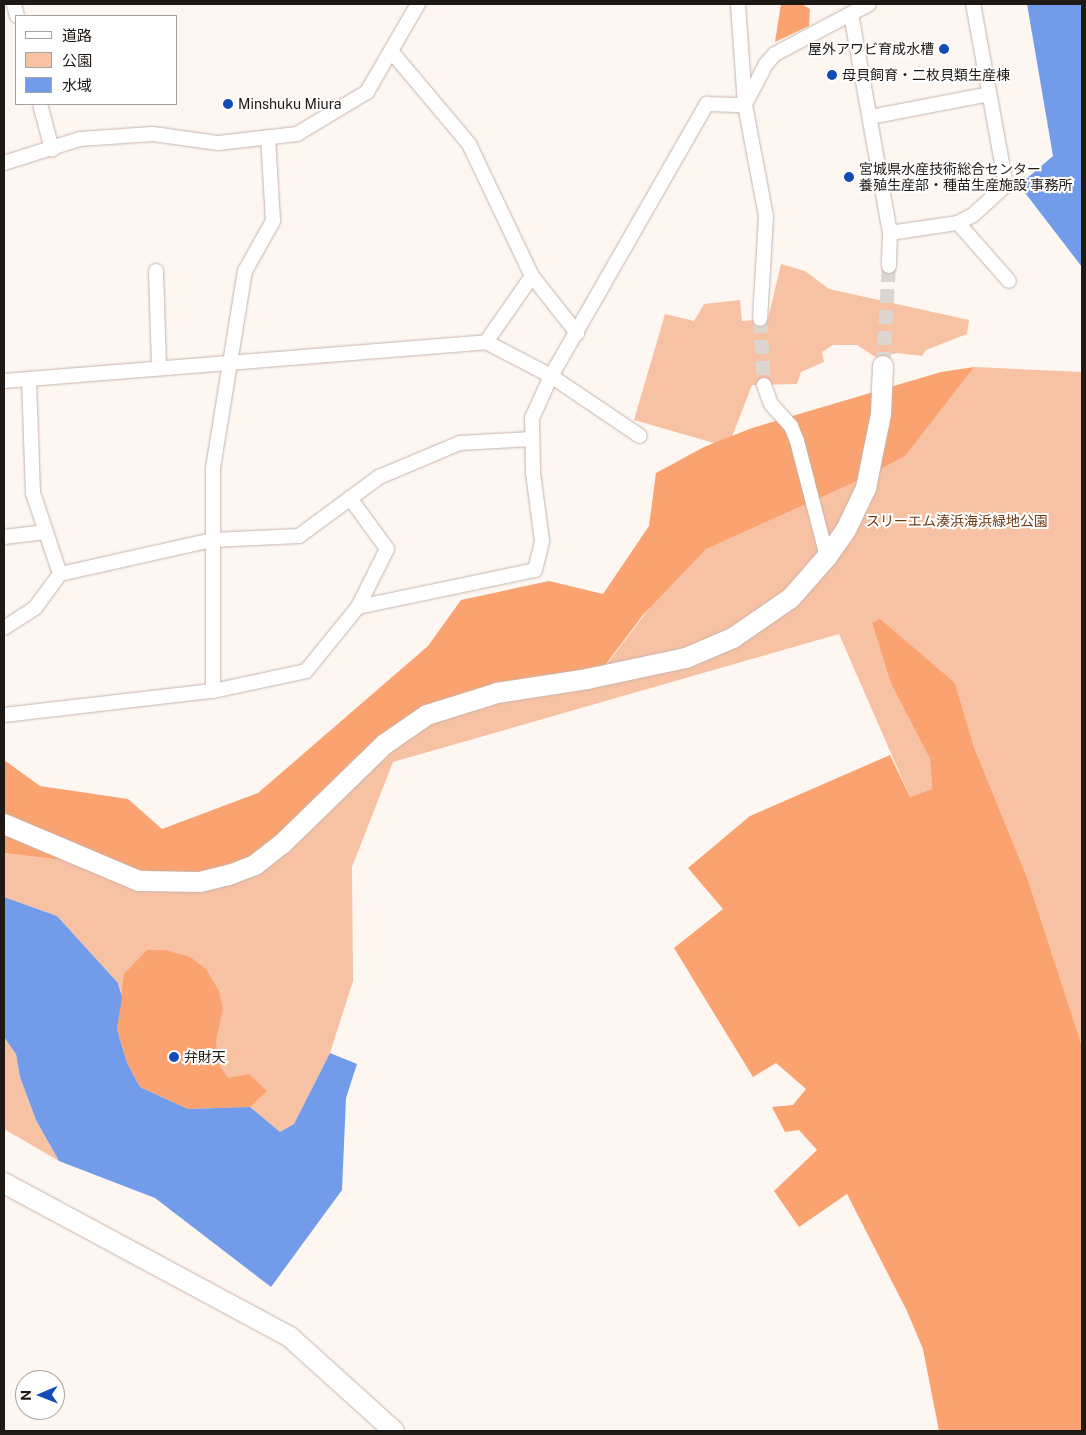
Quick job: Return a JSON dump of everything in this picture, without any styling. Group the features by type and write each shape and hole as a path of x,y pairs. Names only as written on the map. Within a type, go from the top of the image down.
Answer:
{"street":[{"path":"4,162 80,139 153,134 218,143 297,134 367,92 418,4"},
{"path":"738,4 745,105 766,216 760,319"},
{"path":"745,105 766,64 775,54 869,4"},
{"path":"890,233 958,223 974,215 1006,185 973,4"},
{"path":"852,14 890,233 890,266"},
{"path":"390,52 468,144 532,276 577,334"},
{"path":"870,116 989,94"},
{"path":"358,607 535,570 542,541 533,473 532,418 551,376 577,334 708,104 745,105"},
{"path":"40,105 52,149"},
{"path":"213,690 213,468 228,362 245,272 273,221 268,137"},
{"path":"958,223 1009,281"},
{"path":"156,271 160,368"},
{"path":"486,342 532,276"},
{"path":"4,381 486,342 551,376 640,436"},
{"path":"4,824 139,881 200,882 229,875 255,865 281,845 386,744 427,715 497,693 645,667 713,647 754,625 791,598 827,557 846,530 866,488 880,414 884,366"},
{"path":"29,379 33,493 60,574"},
{"path":"764,385 771,404 791,426 797,441 827,557"},
{"path":"4,628 35,608 60,574 212,540 299,536 379,476 460,443 532,439"},
{"path":"4,715 213,690 306,671 358,607 387,549 350,498"},
{"path":"4,537 46,532"},
{"path":"4,1183 290,1337 394,1431"}],"green space":[{"path":"781,264 805,271 829,289 969,320 967,334 926,350 922,356 897,353 877,358 857,345 833,345 822,352 824,362 801,372 797,384 752,385 728,447 634,420 665,314 694,321 704,304 740,300 742,321 768,319"},
{"name":"スリーエム湊浜海浜緑地公園","path":"974,367 1082,372 1082,1046 1027,877 974,747 955,683 872,623 891,684 930,759 932,789 910,797 839,634 393,762 352,867 353,981 330,1053 294,1124 280,1132 250,1107 224,1109 117,1029 122,995 118,983 57,916 4,897 4,853 167,873 436,705 594,681 651,606 706,548 899,411"},
{"path":"4,1037 16,1054 20,1077 36,1120 59,1161 4,1129"}],"shaded area":[{"path":"781,4 802,4 810,9 809,26 775,42"},
{"path":"974,367 905,456 859,480 706,549 643,615 600,672 436,705 290,830 247,862 199,874 167,873 4,853 4,760 40,786 128,799 162,829 258,793 428,646 461,600 549,581 603,594 649,526 656,473 704,447 752,428 941,372"},
{"path":"880,619 955,683 974,747 1027,877 1082,1046 1082,1431 939,1431 923,1349 907,1311 847,1194 799,1227 774,1191 817,1150 799,1130 785,1132 772,1107 793,1105 806,1089 776,1063 753,1077 674,948 723,909 688,868 750,816 890,755 910,797 932,789 930,759 891,684 872,623"},
{"path":"147,950 165,950 190,957 206,969 219,991 223,1009 216,1040 218,1063 228,1078 249,1074 267,1091 250,1107 188,1109 140,1087 127,1063 117,1029 124,974"}],"water":[{"path":"1027,4 1082,4 1082,267 1019,185 1053,156"},
{"path":"4,897 57,916 118,983 122,997 117,1029 127,1063 140,1087 188,1109 250,1107 280,1132 294,1124 330,1053 357,1064 346,1098 342,1190 271,1287 155,1198 59,1161 36,1120 20,1077 16,1054 4,1037"}],"tunnel":[{"path":"883,366 889,266"},
{"path":"760,319 764,385"}],"place":[{"name":"屋外アワビ育成水槽","path":"944,49"},
{"name":"母貝飼育・二枚貝類生産棟","path":"832,75"},
{"name":"Minshuku Miura","path":"228,104"},
{"name":"宮城県水産技術総合センター 養殖生産部・種苗生産施設 事務所","path":"849,177"},
{"name":"弁財天","path":"174,1057"}]}
